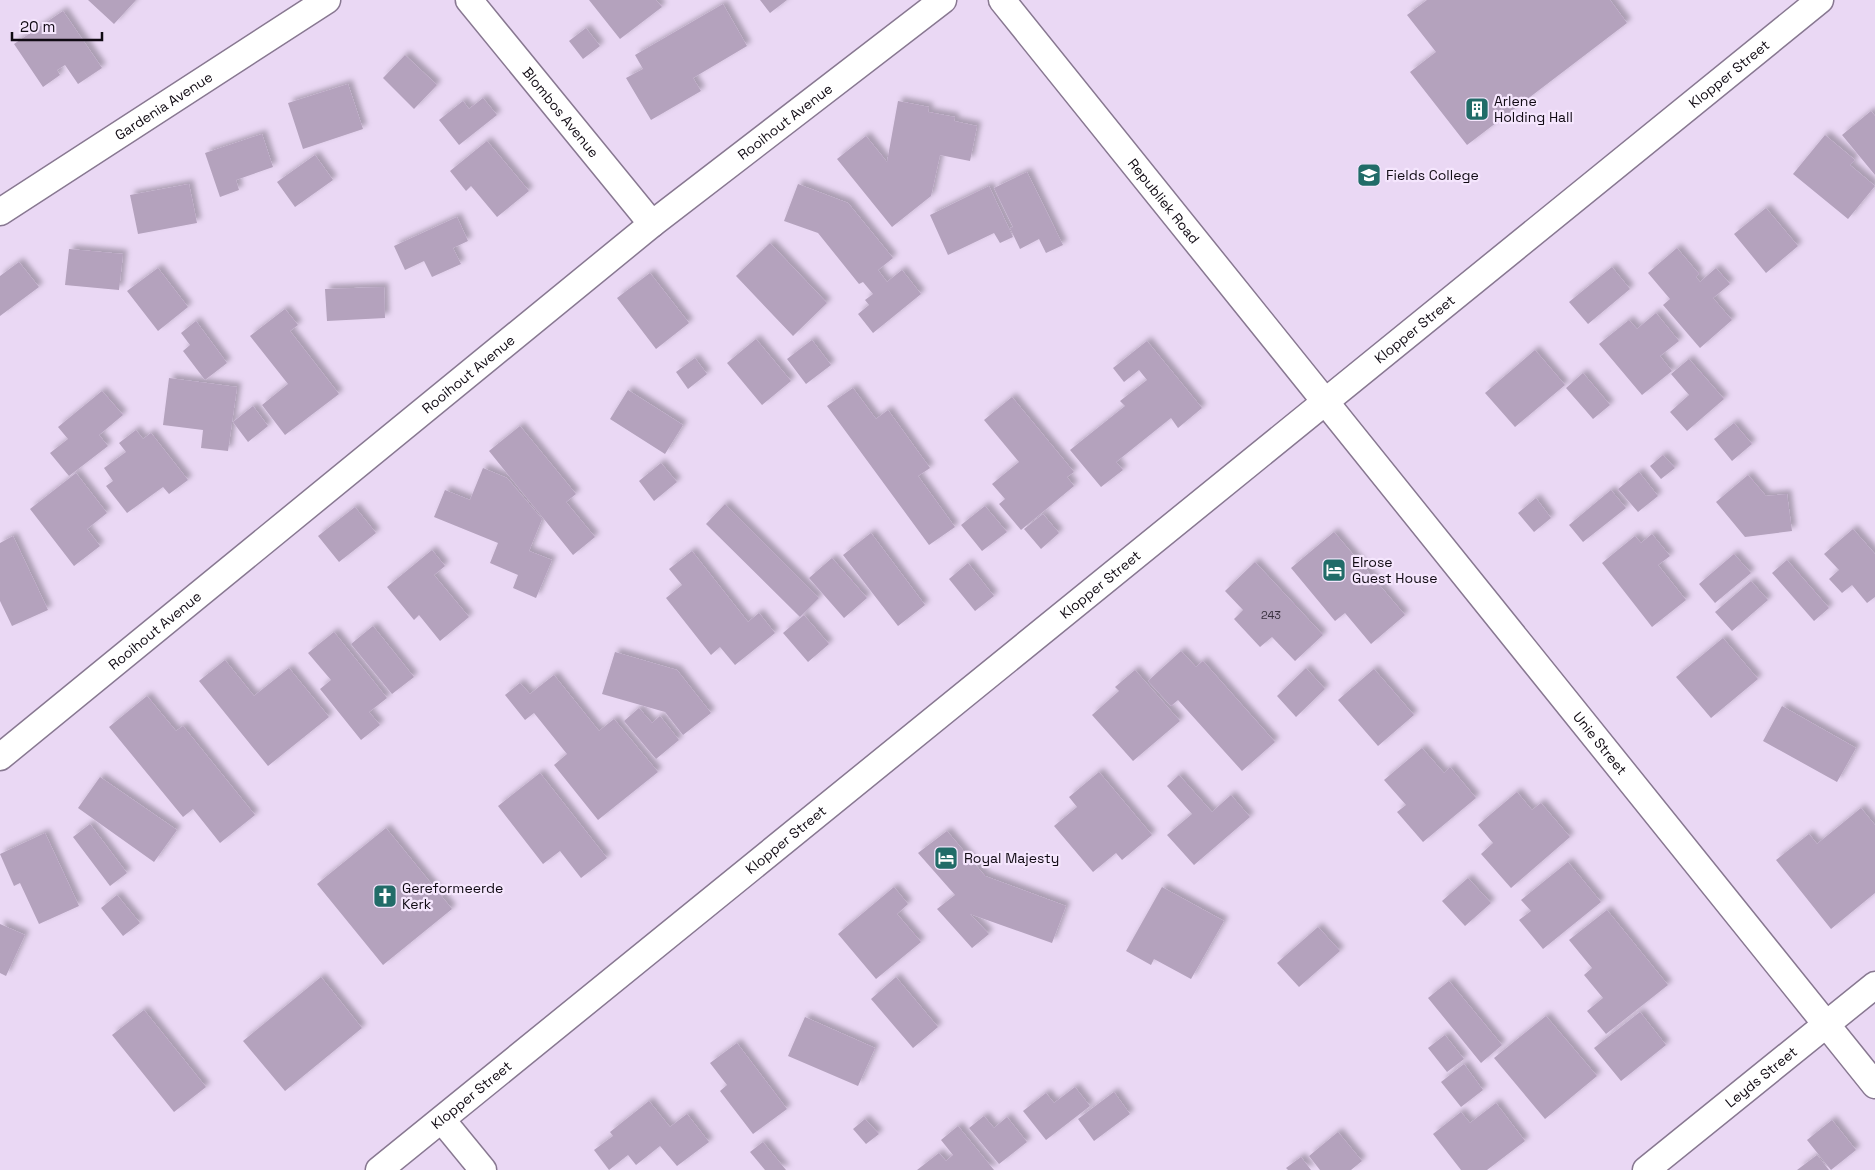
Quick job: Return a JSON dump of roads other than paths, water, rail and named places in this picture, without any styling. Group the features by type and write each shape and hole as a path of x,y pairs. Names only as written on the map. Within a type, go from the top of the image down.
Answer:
{"street":[{"name":"Gardenia Avenue","path":"0,212 327,0"},
{"name":"Blombos Avenue","path":"469,0 652,224"},
{"name":"Rooihout Avenue","path":"0,757 652,224 943,0"},
{"name":"Republiek Road","path":"1002,0 1324,400"},
{"name":"Klopper Street","path":"379,1170 1324,400 1820,0"},
{"name":"Unie Street","path":"1324,400 1875,1085"},
{"name":"Leyds Street","path":"1646,1170 1875,985"},
{"path":"442,1120 483,1170"}],"place":[{"name":"Arlene Holding Hall","path":"1477,109"},
{"name":"Fields College","path":"1369,175"},
{"name":"Elrose Guest House","path":"1334,570"},
{"name":"Royal Majesty","path":"946,858"},
{"name":"Gereformeerde Kerk","path":"385,896"}]}
